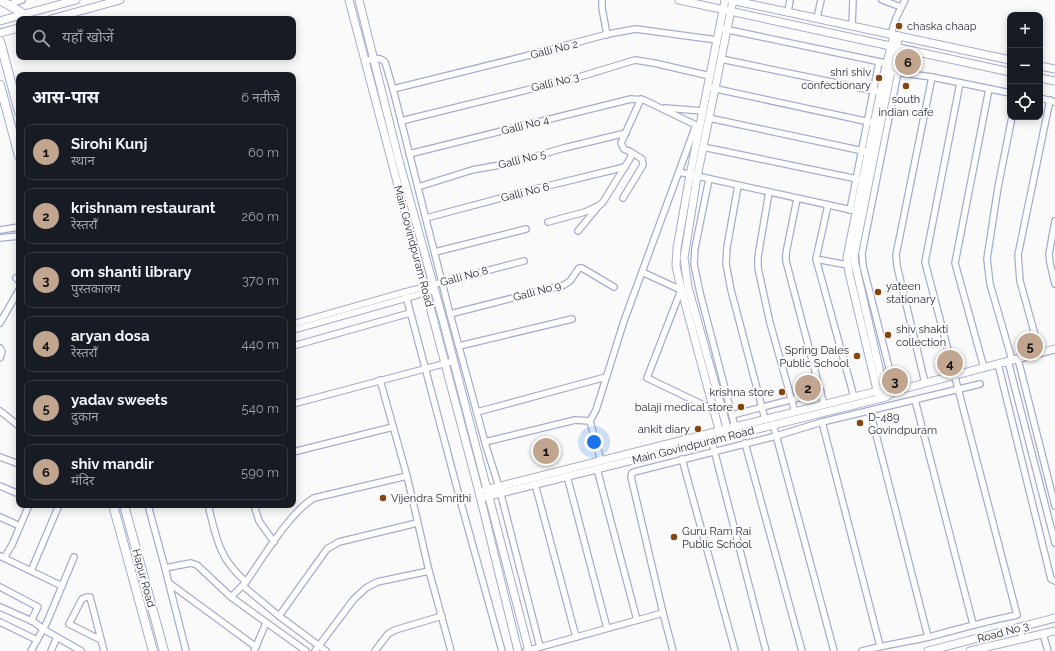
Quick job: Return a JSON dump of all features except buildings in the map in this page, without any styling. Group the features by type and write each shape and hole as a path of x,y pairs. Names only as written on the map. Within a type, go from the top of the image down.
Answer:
{"main road":[{"path":"4,3 24,14"},
{"path":"0,41 16,101"},
{"path":"0,85 16,145"},
{"name":"Hapur Road","path":"114,508 153,651"},
{"name":"Hapur Road","path":"125,508 164,651"}],"street":[{"path":"4,3 22,0"},
{"path":"17,16 76,0"},
{"path":"62,16 120,0"},
{"name":"Main Govindpuram Road","path":"349,0 480,495 518,651"},
{"name":"Main Govindpuram Road","path":"359,0 398,157 489,493 528,651"},
{"path":"602,0 602,8 608,35"},
{"path":"679,0 1007,71"},
{"path":"725,0 727,10"},
{"path":"731,430 688,287 685,268 685,247 693,176 703,111 721,59 723,29 727,10 732,0 1007,59"},
{"path":"788,12 790,0"},
{"path":"817,18 821,0"},
{"path":"852,26 853,0"},
{"path":"882,0 901,7"},
{"path":"882,394 854,256 894,35 901,7 905,0"},
{"path":"0,21 16,16"},
{"name":"Galli No 2","path":"393,89 636,28 717,40"},
{"path":"0,33 16,29"},
{"path":"601,461 590,421 596,410 624,321 679,172 701,127 709,118 711,88 710,76 717,40 723,29"},
{"path":"723,29 932,77 1007,92"},
{"path":"365,61 380,58 384,62 393,89 450,314 499,490 540,647"},
{"path":"721,59 877,92"},
{"name":"Galli No 3","path":"401,121 579,77 635,60 710,76"},
{"path":"1043,66 1054,67"},
{"path":"882,394 847,257 853,211 877,92 889,67"},
{"path":"889,67 862,253 863,266 895,391"},
{"path":"925,383 897,266 896,255 932,77"},
{"path":"1043,78 1055,80"},
{"path":"862,651 928,637 973,624 1017,615 925,262 960,83"},
{"path":"711,88 871,122"},
{"path":"984,368 956,263 989,88"},
{"name":"Galli No 4","path":"409,154 631,99 641,99"},
{"path":"623,198 643,165 642,159 621,146 621,142 641,99 701,127"},
{"path":"1040,353 1020,281 1018,255 1053,101 1043,99"},
{"path":"661,108 703,111"},
{"path":"709,118 865,151"},
{"path":"1011,120 998,187 987,259 990,284 1013,360 1033,417 1055,506"},
{"path":"701,127 703,147 693,176 676,254 676,266 720,434"},
{"name":"Galli No 5","path":"418,187 472,170 512,163 626,132"},
{"path":"703,147 859,179"},
{"path":"578,231 603,202 631,157 631,152"},
{"name":"Galli No 6","path":"426,218 625,167"},
{"path":"679,172 853,211"},
{"path":"710,179 695,248 694,264 700,293 732,415 731,430"},
{"path":"738,186 726,258 731,290 765,419"},
{"path":"769,192 758,257 758,268 770,323 795,412"},
{"path":"797,198 786,253 786,261 824,405"},
{"path":"548,222 585,212 600,205"},
{"path":"828,205 816,259 854,397"},
{"path":"1055,221 1049,254 1055,284"},
{"path":"0,230 16,227"},
{"path":"435,252 526,229"},
{"path":"0,238 16,236"},
{"path":"821,260 848,265"},
{"name":"Galli No 8","path":"405,295 426,290 442,282 524,261"},
{"name":"Galli No 9","path":"450,314 564,285 570,281 580,268 614,287"},
{"path":"642,272 682,290"},
{"path":"682,290 647,378 714,410"},
{"path":"0,323 16,295"},
{"path":"405,295 502,651"},
{"path":"296,323 405,295"},
{"path":"296,329 405,295"},
{"path":"296,345 410,313"},
{"path":"459,346 572,319"},
{"path":"0,348 2,352 0,358"},
{"name":"Main Govindpuram Road","path":"731,430 773,424 1055,349"},
{"path":"1013,360 1023,420 1055,543"},
{"path":"296,403 454,361"},
{"path":"998,364 1051,579 1055,581"},
{"path":"477,412 606,377"},
{"path":"380,380 407,476 429,571 451,651"},
{"path":"673,651 632,475 634,472 776,436 822,422 980,384"},
{"path":"732,415 821,392"},
{"name":"Main Govindpuram Road","path":"480,495 601,461 720,434 765,419 854,397 882,394"},
{"path":"915,400 973,624"},
{"path":"0,411 16,424"},
{"path":"870,411 928,637"},
{"path":"1023,420 1033,417"},
{"path":"485,442 575,420 590,421"},
{"path":"822,422 880,646"},
{"path":"773,424 834,651"},
{"path":"296,451 393,427"},
{"path":"711,436 766,651"},
{"name":"Main Govindpuram Road","path":"499,490 535,484 597,469 711,436"},
{"path":"745,443 802,651"},
{"path":"0,456 16,463"},
{"path":"682,459 735,651"},
{"path":"1023,466 1034,463"},
{"path":"597,469 637,620"},
{"path":"231,597 244,584 300,508 314,498 407,476"},
{"path":"567,476 607,628"},
{"path":"535,484 576,636"},
{"path":"0,486 16,493"},
{"path":"28,508 20,526 2,557 62,586"},
{"path":"31,572 58,508"},
{"path":"149,508 186,651"},
{"path":"209,508 220,549 228,564 244,584 317,648 326,651"},
{"path":"255,508 259,520 274,542"},
{"path":"0,517 20,526"},
{"path":"279,616 327,549 331,546 340,542 417,523"},
{"path":"31,651 43,629 74,557"},
{"path":"165,568 190,563 197,566 231,597 306,651"},
{"path":"317,648 354,598 366,588 377,582 429,571"},
{"path":"169,583 255,649 266,623"},
{"path":"0,587 38,607 31,621"},
{"path":"101,640 69,624 82,599 87,596 90,597 104,651"},
{"path":"0,607 31,621 81,651"},
{"path":"528,651 576,636 663,613"},
{"path":"375,651 388,634 395,630 442,616"},
{"name":"Road No 3","path":"928,651 1055,618"},
{"path":"0,622 37,640"},
{"path":"1020,627 1022,638"},
{"name":"Road No 3","path":"970,651 1055,631"},
{"path":"1043,634 1048,651"},
{"path":"51,651 58,637"}],"place":[{"name":"chaska chaap","path":"899,26"},
{"name":"shiv mandir","path":"908,62"},
{"name":"shri shiv confectionary","path":"879,78"},
{"name":"south indian cafe","path":"906,86"},
{"name":"yateen stationary","path":"878,292"},
{"name":"shiv shakti collection","path":"888,335"},
{"name":"yadav sweets","path":"1030,346"},
{"name":"Spring Dales Public School","path":"857,356"},
{"name":"aryan dosa","path":"950,363"},
{"name":"om shanti library","path":"895,381"},
{"name":"krishnam restaurant","path":"808,388"},
{"name":"krishna store","path":"782,392"},
{"name":"balaji medical store","path":"741,407"},
{"name":"D-489 Govindpuram","path":"860,423"},
{"name":"ankit diary","path":"698,429"},
{"name":"Sirohi Kunj","path":"546,451"},
{"name":"Vijendra Smrithi","path":"383,498"},
{"name":"Guru Ram Rai Public School","path":"674,537"}]}
